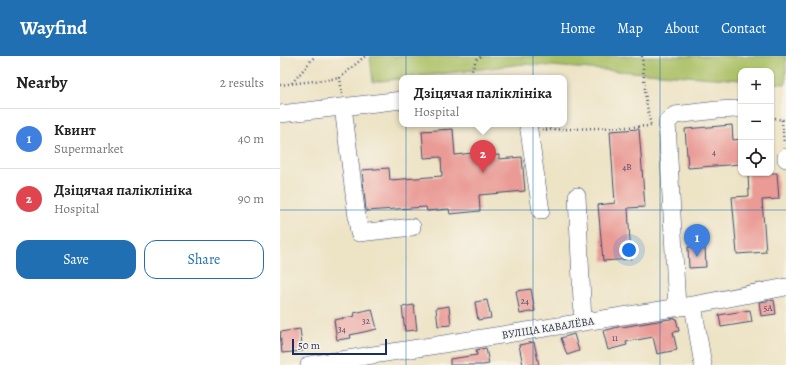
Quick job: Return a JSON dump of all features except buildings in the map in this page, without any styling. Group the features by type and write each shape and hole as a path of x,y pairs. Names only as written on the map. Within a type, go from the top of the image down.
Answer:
{"street":[{"path":"280,114 399,100"},
{"path":"343,107 359,233 412,227"},
{"path":"703,365 685,306 659,126 667,122 675,115 736,109"},
{"path":"529,127 541,211"},
{"path":"577,196 584,322"},
{"name":"ВУЛІЦА КАВАЛЁВА","path":"309,365 685,306 786,287"}],"path":[{"path":"292,83 315,56"},
{"path":"280,85 340,78 365,56"},
{"path":"470,75 477,56"},
{"path":"476,60 481,56"},
{"path":"567,127 659,126 646,101 642,56"},
{"path":"340,78 343,107"},
{"path":"774,118 786,120"},
{"path":"782,120 786,158"}],"green space":[{"path":"370,56 786,56 786,84 774,83 774,68 738,68 738,80 523,64 431,75 399,75 399,79 373,82"}],"place":[{"name":"Дзіцячая паліклініка","path":"483,173"},
{"name":"Квинт","path":"697,257"}]}
